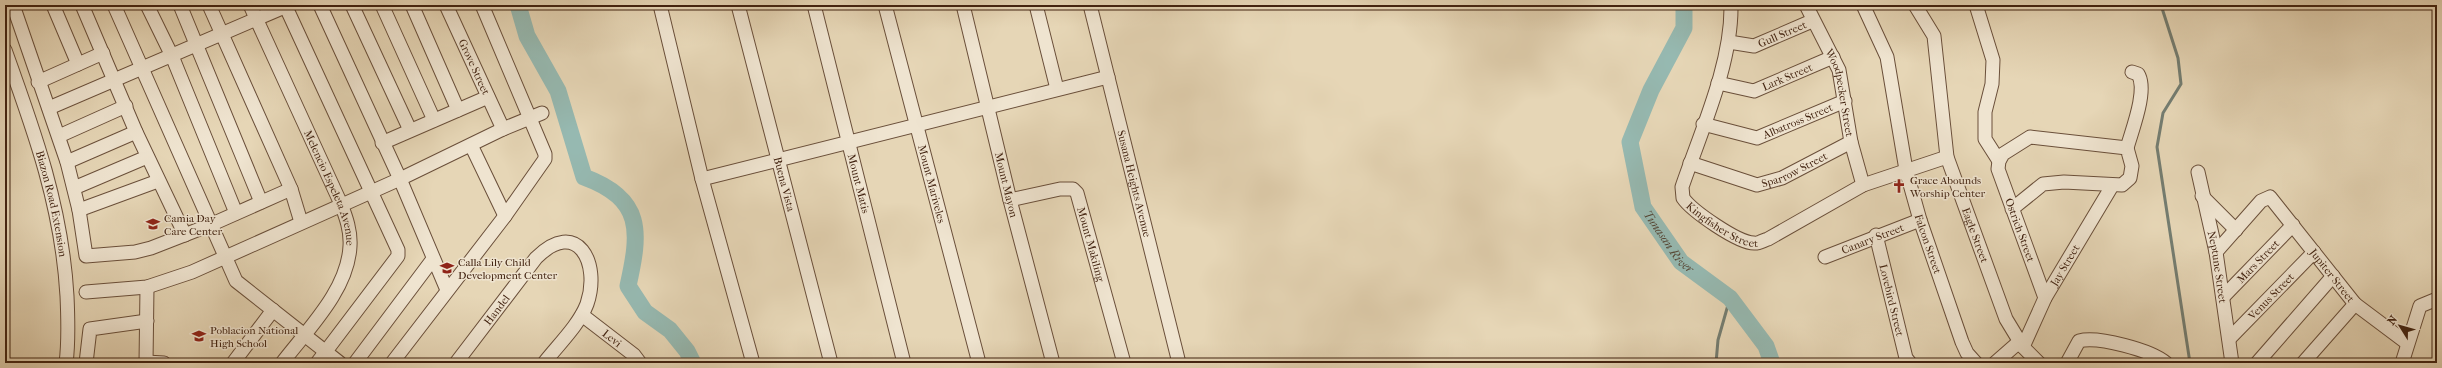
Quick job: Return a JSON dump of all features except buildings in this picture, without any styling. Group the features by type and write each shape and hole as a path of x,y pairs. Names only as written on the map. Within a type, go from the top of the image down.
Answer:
{"street":[{"path":"14,5 38,82 49,108 67,162 79,210 86,256 135,252 210,225 290,189"},
{"path":"53,5 78,64"},
{"path":"82,5 147,157 185,235"},
{"path":"114,5 144,69 210,225 236,281 340,363"},
{"path":"147,5 172,56 236,213"},
{"path":"180,5 198,45 261,202"},
{"path":"209,5 290,189 301,222"},
{"name":"Melencio Espeleta Avenue","path":"250,5 257,18 285,85 341,204 350,234 346,268 335,290 304,335 282,363"},
{"path":"320,5 382,143 400,179 446,290"},
{"path":"352,5 410,130"},
{"path":"382,5 434,120"},
{"path":"412,5 458,110"},
{"name":"Grove Street","path":"446,5 503,129"},
{"path":"392,363 446,290 505,216 545,159 530,119 482,5"},
{"path":"660,5 702,179 753,363"},
{"name":"Buena Vista","path":"738,5 780,159 831,363"},
{"name":"Mount Matis","path":"814,5 850,143 904,363"},
{"name":"Mount Mariveles","path":"885,5 979,363"},
{"name":"Mount Mayon","path":"963,5 1010,200 1053,363"},
{"path":"1036,5 1058,89"},
{"name":"Susana Heights Avenue","path":"1090,5 1179,363"},
{"name":"Kingfisher Street","path":"1731,5 1729,42 1718,83 1682,186 1683,198 1687,204 1741,240 1754,244 1768,239 1863,185 1947,157"},
{"name":"Woodpecker Street","path":"1806,5 1812,21 1833,57 1843,82 1852,142 1863,185"},
{"name":"Falcon Street","path":"1863,5 1887,57 1906,170 1920,220 1962,342 1976,363"},
{"name":"Eagle Street","path":"1915,5 1934,36 1947,157 2006,319 2021,344 2039,363"},
{"path":"1976,5 1993,60 1992,84 1985,112 1985,139 1999,161 2003,154 2030,137 2127,148"},
{"path":"49,108 114,80 144,69 287,6 370,192 398,250 398,256 317,363"},
{"name":"Gull Street","path":"1729,42 1754,46 1812,21"},
{"name":"Biazon Road Extension","path":"5,50 46,169 62,236 68,313 66,363"},
{"path":"38,82 103,53"},
{"name":"Lark Street","path":"1718,83 1754,91 1833,57"},
{"path":"2012,209 2043,184 2064,182 2112,186 2122,185 2130,178 2132,166 2127,148 2142,89 2141,79 2138,74 2132,72"},
{"path":"702,179 1108,77"},
{"path":"382,143 488,97"},
{"name":"Albatross Street","path":"1703,124 1757,138 1845,101"},
{"path":"59,136 126,106"},
{"path":"86,292 147,287 192,272 224,256 400,179 503,129 542,113"},
{"path":"67,162 136,132"},
{"name":"Sparrow Street","path":"1690,163 1757,185 1782,178 1852,142"},
{"path":"471,145 505,216"},
{"path":"74,188 147,157"},
{"name":"Ostrich Street","path":"1999,161 1998,169 2045,298"},
{"name":"Neptune Street","path":"2198,172 2202,196 2216,252 2232,363"},
{"path":"79,210 158,181"},
{"name":"Jay Street","path":"2021,344 2045,298 2112,186"},
{"name":"Mount Makiling","path":"1010,200 1060,189 1073,189 1077,193 1124,363"},
{"path":"2202,196 2236,230 2216,252"},
{"name":"Jupiter Street","path":"2236,230 2261,201 2270,197 2355,304 2407,343"},
{"name":"Canary Street","path":"1825,257 1876,235 1920,220"},
{"name":"Mars Street","path":"2222,297 2293,225"},
{"name":"Lovebird Street","path":"1876,235 1906,358 1910,363"},
{"name":"Handel","path":"456,363 536,258 549,247 566,243 574,244 582,248 588,257 591,268 587,302 582,315"},
{"name":"Venus Street","path":"2229,339 2314,252"},
{"path":"355,363 433,259"},
{"path":"2257,363 2333,276"},
{"path":"147,287 146,362 164,363"},
{"path":"2402,363 2407,343 2420,306 2437,299"},
{"path":"2303,363 2355,304"},
{"path":"233,363 272,310"},
{"path":"544,363 582,315"},
{"name":"Levi","path":"582,315 634,354 640,363"},
{"path":"86,363 90,329 147,321"},
{"path":"2067,363 2079,341 2088,339 2112,343 2155,356 2166,363"},
{"path":"1995,363 2021,344"}],"waterway":[{"path":"518,5 527,36 558,91 584,177 604,186 618,196 627,207 633,220 635,249 628,286 645,312 670,330 687,351 693,363"},
{"name":"Tunasan River","path":"1684,5 1684,28 1651,90 1630,142 1643,207 1681,262 1730,298 1766,346 1772,363"},
{"path":"2161,5 2178,58 2181,84 2163,113 2157,147 2190,363"},
{"path":"1716,363 1718,340 1730,298"}],"place":[{"name":"Grace Abounds Worship Center","path":"1899,186"},
{"name":"Camia Day Care Center","path":"153,224"},
{"name":"Calla Lily Child Development Center","path":"447,268"},
{"name":"Poblacion National High School","path":"199,336"}]}
